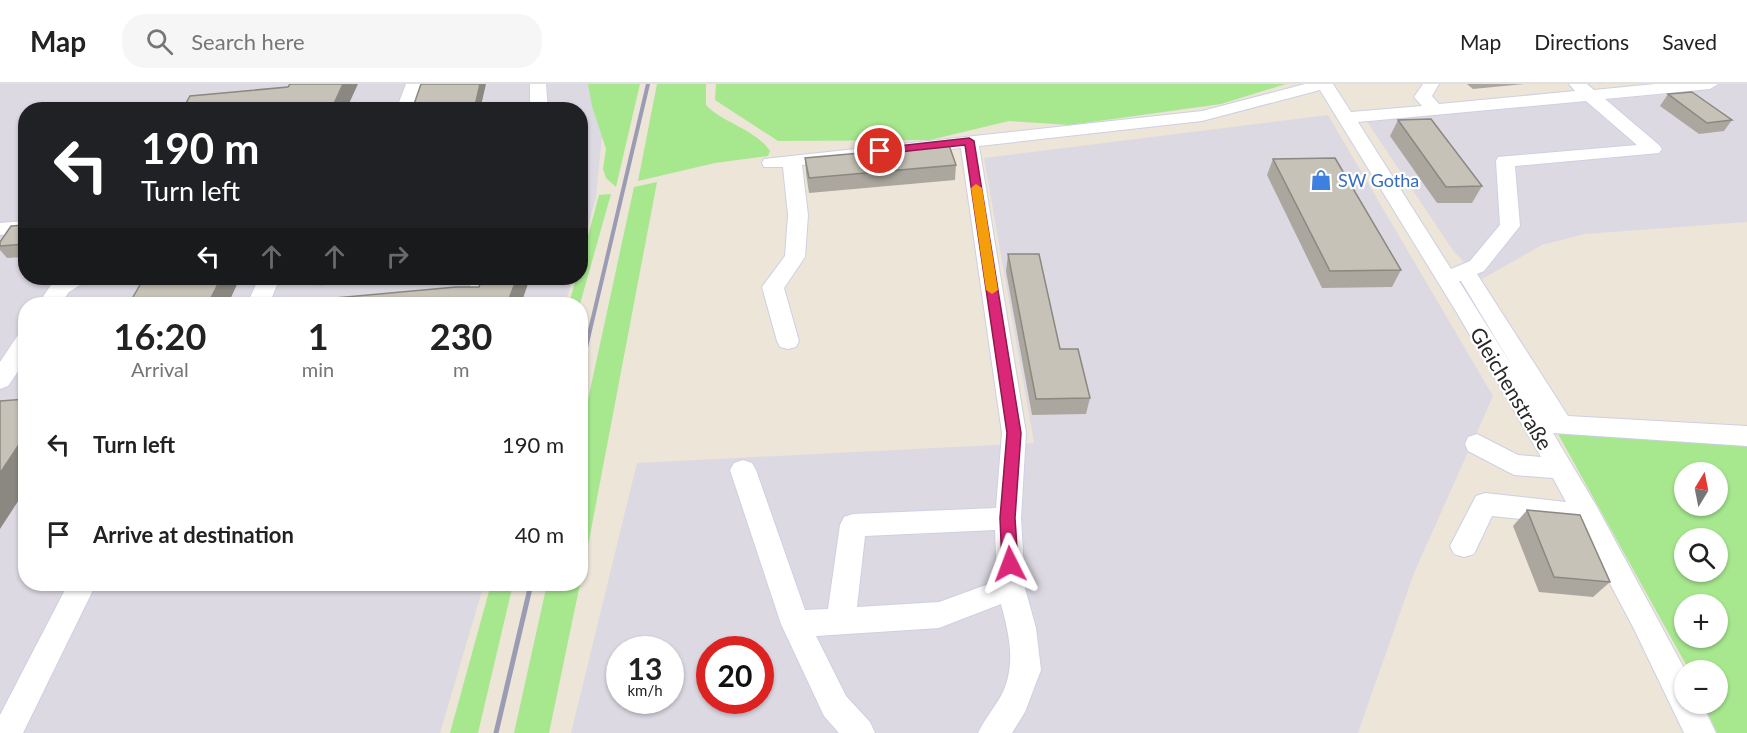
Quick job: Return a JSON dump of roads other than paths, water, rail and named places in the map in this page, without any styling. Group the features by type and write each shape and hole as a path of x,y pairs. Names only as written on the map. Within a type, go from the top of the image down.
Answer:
{"street":[{"path":"408,102 414,84"},
{"path":"538,84 539,102"},
{"path":"788,341 773,287 795,257 798,215 781,162 1202,116 1325,84"},
{"name":"Gleichenstraße","path":"1325,84 1456,275 1534,423 1588,515 1674,679"},
{"path":"1431,84 1423,97 1434,109"},
{"path":"1346,117 1434,109 1583,89 1710,84"},
{"path":"1560,424 1456,275 1477,266 1510,226 1504,161 1653,149 1583,89"},
{"path":"969,141 1014,433 1008,518 1011,588 1022,628 1026,670 1014,702 994,733"},
{"path":"0,229 18,228"},
{"path":"54,297 64,285"},
{"path":"0,380 18,353"},
{"path":"1534,423 1747,436"},
{"path":"1477,444 1514,465 1561,468"},
{"path":"743,470 795,624 836,706 859,733"},
{"path":"1464,546 1485,504 1588,515"},
{"path":"841,621 853,525 1008,518"},
{"path":"795,624 939,615 1011,588"},
{"path":"7,733 78,591"},
{"name":"Gleichenstraße","path":"1691,714 1700,733"}],"railway":[{"path":"588,339 648,84"},
{"path":"496,733 529,591"}],"place":[{"name":"SW Gotha","path":"1321,180"}]}
